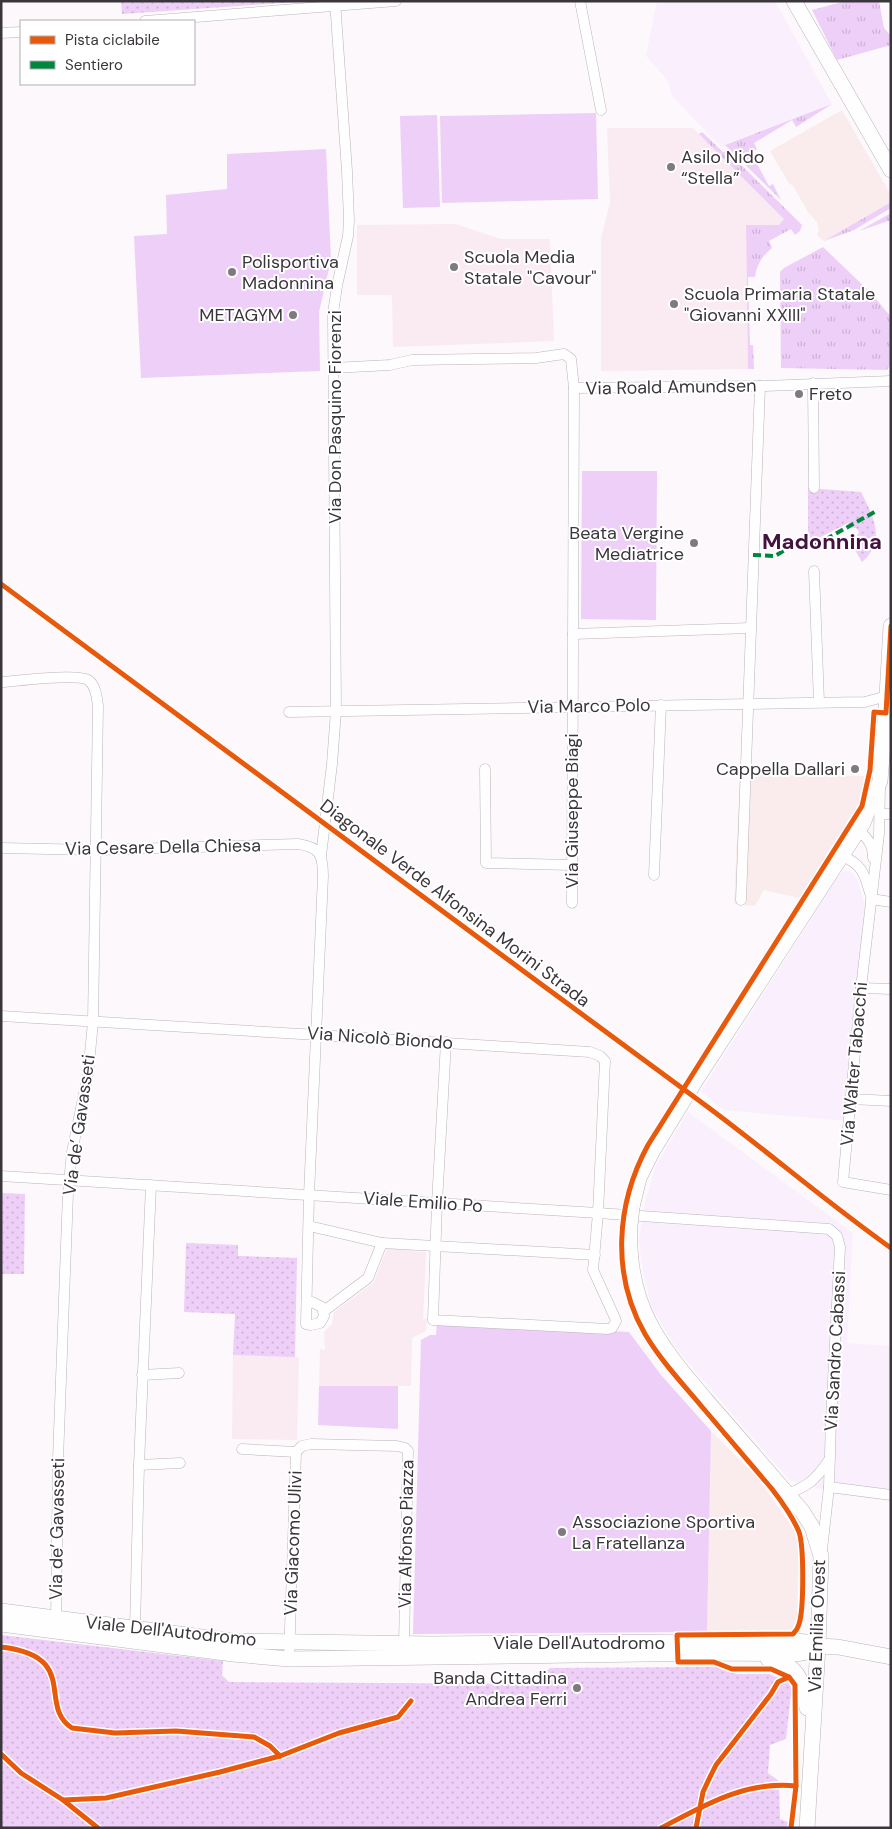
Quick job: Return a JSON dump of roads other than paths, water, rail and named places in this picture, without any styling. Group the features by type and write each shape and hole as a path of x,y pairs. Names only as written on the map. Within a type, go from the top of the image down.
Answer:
{"street":[{"path":"156,20 340,3 396,1"},
{"path":"580,1 601,110"},
{"path":"794,1 891,170"},
{"name":"Via Don Pasquino Fiorenzi","path":"307,1304 315,1034 323,876 321,856 336,711 333,313 348,236 349,220 340,3"},
{"path":"1,33 20,32"},
{"name":"Via Roald Amundsen","path":"333,368 390,365 412,360 536,358 564,354 570,356 573,363 574,388 760,386 891,381"},
{"path":"813,383 814,488"},
{"path":"741,900 760,386"},
{"name":"Via Giuseppe Biagi","path":"572,904 574,388"},
{"path":"814,571 819,702"},
{"name":"Via Emilia Ovest","path":"807,1828 818,1646 821,1556 812,1527 802,1511 672,1360 651,1328 639,1302 633,1279 629,1255 630,1225 632,1207 644,1167 694,1083 859,830 880,781 889,695 891,626"},
{"path":"573,634 750,628"},
{"name":"Via de’ Gavasseti","path":"1,682 71,677 84,679 90,681 97,697 98,706 94,850 93,1022 88,1074 72,1152 69,1180 58,1460 56,1625"},
{"name":"Via Marco Polo","path":"289,712 865,702 889,695"},
{"path":"654,875 661,705"},
{"path":"485,770 486,863 572,865"},
{"name":"Via Walter Tabacchi","path":"880,781 880,814 843,1182 891,1190"},
{"path":"880,814 891,814"},
{"name":"Via Walter Tabacchi","path":"859,830 868,839 873,850 872,899"},
{"name":"Via Cesare Della Chiesa","path":"1,848 94,850 298,844 310,845 321,856"},
{"name":"Via Walter Tabacchi","path":"843,856 854,862 864,871 872,899"},
{"path":"872,899 891,902"},
{"path":"861,988 891,989"},
{"name":"Via Nicolò Biondo","path":"1,1016 590,1052 600,1056 605,1061 598,1213"},
{"path":"446,1042 437,1203 434,1320 612,1328 616,1321 593,1270 598,1213"},
{"path":"851,1099 891,1101"},
{"name":"Viale Emilio Po","path":"1,1176 819,1228 834,1232 839,1241"},
{"path":"135,1628 142,1375 151,1186"},
{"path":"309,1226 382,1243 594,1255"},
{"name":"Via Sandro Cabassi","path":"821,1556 829,1487 839,1241"},
{"path":"324,1311 368,1278 382,1243"},
{"path":"317,1303 324,1311 320,1324 310,1326 306,1324 307,1304 317,1303"},
{"path":"142,1375 179,1373"},
{"name":"Via Alfonso Piazza","path":"296,1452 302,1446 311,1444 397,1446 408,1451 404,1644"},
{"name":"Via Giacomo Ulivi","path":"242,1449 296,1452 289,1658"},
{"path":"787,1494 816,1478 829,1460"},
{"path":"139,1465 180,1463"},
{"path":"829,1487 891,1496"},
{"name":"Viale Dell'Autodromo","path":"1,1611 56,1625 233,1647 290,1642 404,1644 431,1650"},
{"name":"Viale Dell'Autodromo","path":"1,1624 135,1628 289,1658 431,1650 795,1641 818,1646"},
{"path":"795,1641 808,1636 818,1627"},
{"path":"818,1646 838,1647 891,1657"},
{"name":"Viale Dell'Autodromo","path":"531,1649 795,1654 807,1652 818,1646"},
{"path":"723,1653 736,1659 779,1661 789,1665 796,1673 805,1691 812,1752"}],"place":[{"name":"Asilo Nido “Stella”","path":"671,167"},
{"name":"Scuola Media Statale \"Cavour\"","path":"454,267"},
{"name":"Polisportiva Madonnina","path":"232,272"},
{"name":"Scuola Primaria Statale \"Giovanni XXIII\"","path":"674,304"},
{"name":"METAGYM","path":"293,315"},
{"name":"Freto","path":"799,394"},
{"name":"Beata Vergine Mediatrice","path":"694,543"},
{"name":"Cappella Dallari","path":"855,769"},
{"name":"Associazione Sportiva La Fratellanza","path":"562,1532"},
{"name":"Banda Cittadina Andrea Ferri","path":"577,1688"}],"district":[{"name":"Madonnina","path":"822,541"}]}
